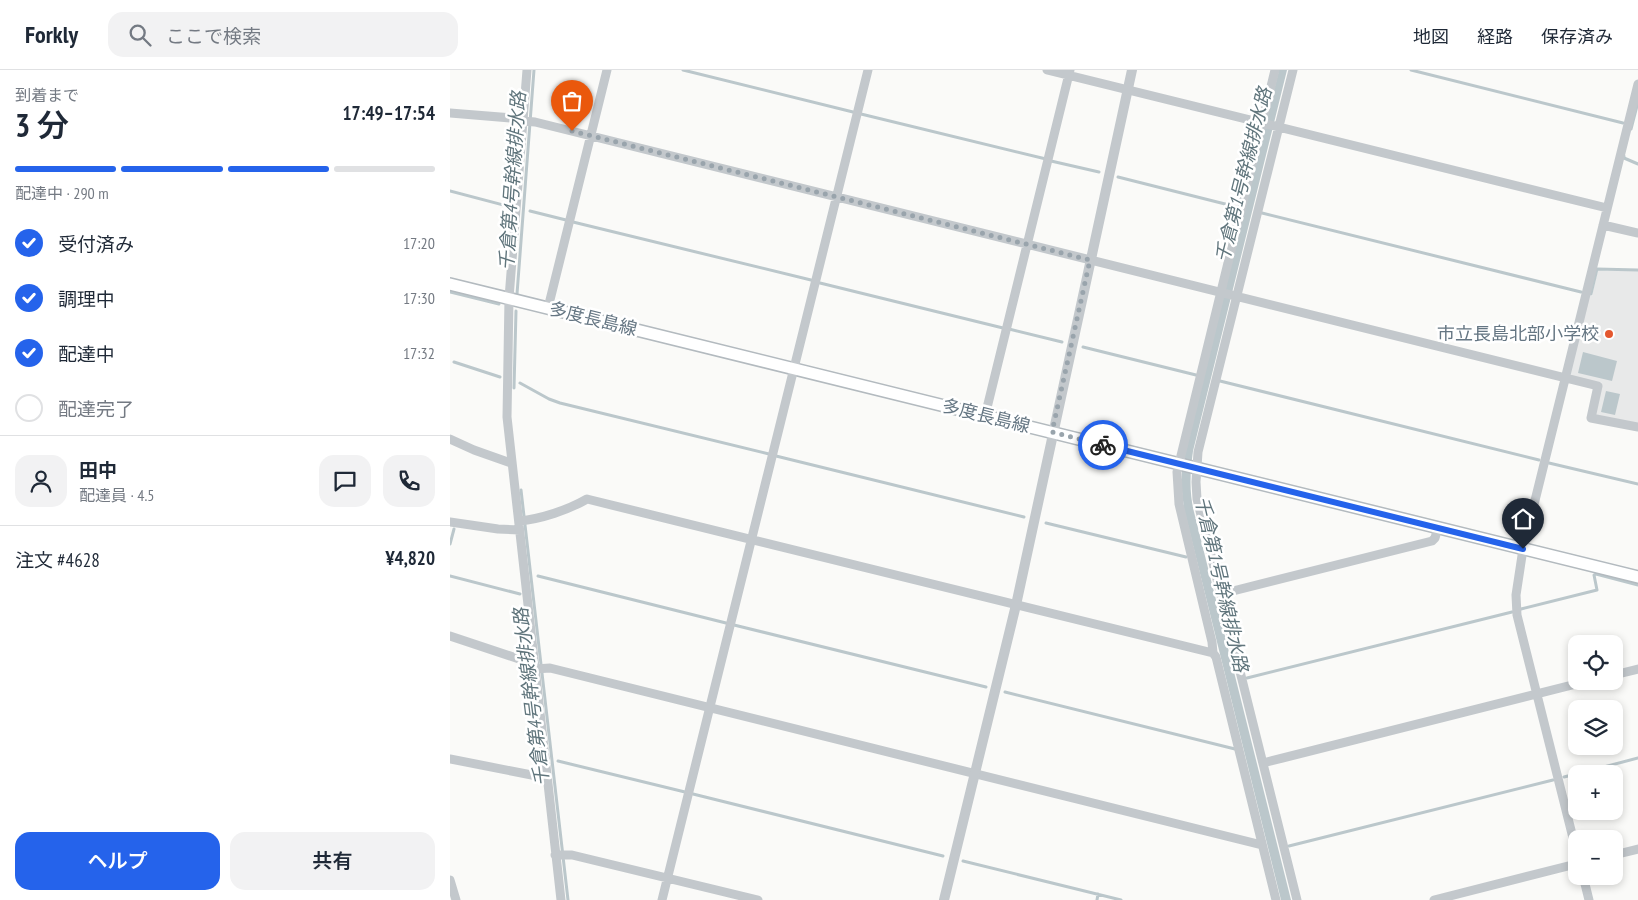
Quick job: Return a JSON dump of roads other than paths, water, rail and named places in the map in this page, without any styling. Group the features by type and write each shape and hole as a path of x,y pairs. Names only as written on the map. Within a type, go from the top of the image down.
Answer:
{"main road":[{"name":"多度長島線","path":"450,284 1638,577"}],"street":[{"path":"527,70 527,121 509,298 506,416 511,463 523,523 547,778 561,855 561,900"},
{"path":"548,308 607,70"},
{"path":"662,900 868,70"},
{"path":"1046,70 1069,73 1127,90 1607,208"},
{"path":"944,900 1016,604 1132,70"},
{"path":"1275,70 1179,464 1179,504 1213,653 1216,657 1276,900"},
{"path":"1293,70 1195,468 1197,499 1297,900"},
{"path":"985,416 1069,73"},
{"path":"1571,830 1517,614 1516,595 1523,549 1607,208 1637,95 1638,84"},
{"path":"450,113 527,121 1598,386 1591,418 1638,427"},
{"path":"1603,225 1638,233"},
{"path":"450,439 511,463"},
{"path":"450,522 498,530 578,504 587,499 1213,653"},
{"path":"1221,594 1432,542 1438,527"},
{"path":"450,636 536,667 550,668 1262,845"},
{"path":"1623,673 1638,669"},
{"path":"1263,763 1568,686"},
{"path":"450,759 547,778"},
{"path":"1623,853 1638,849"},
{"path":"561,855 572,854 758,900"},
{"path":"1434,900 1568,866"},
{"path":"450,880 456,900"},
{"path":"1585,885 1589,900"}],"waterway":[{"name":"千倉第4号幹線排水路","path":"517,294 534,70"},
{"path":"683,70 853,112"},
{"path":"1411,70 1623,123"},
{"path":"1631,129 1638,102"},
{"path":"861,114 1046,159"},
{"path":"1624,156 1624,158 1638,164"},
{"path":"1051,161 1099,172"},
{"name":"千倉第1号幹線排水路","path":"1118,177 1237,207"},
{"path":"450,191 511,207"},
{"path":"530,211 566,220"},
{"path":"1262,213 1581,292"},
{"path":"573,222 811,280"},
{"path":"1591,294 1597,269 1638,270"},
{"path":"820,283 1003,328"},
{"path":"450,292 499,304"},
{"name":"千倉第4号幹線排水路","path":"514,388 516,311"},
{"path":"1009,329 1062,342"},
{"path":"1083,347 1196,375"},
{"path":"454,362 500,377"},
{"path":"1220,381 1539,460"},
{"path":"520,383 560,403 769,454"},
{"path":"776,456 1024,517"},
{"path":"1549,463 1638,484"},
{"name":"千倉第4号幹線排水路","path":"521,490 568,900"},
{"path":"1046,523 1186,557"},
{"path":"450,544 454,529"},
{"path":"1521,609 1597,590 1594,575 1596,574 1638,585"},
{"path":"450,576 520,594"},
{"path":"538,576 726,623"},
{"name":"千倉第1号幹線排水路","path":"1247,678 1512,612"},
{"path":"734,625 986,687"},
{"path":"1005,692 1235,749"},
{"path":"1611,765 1638,758"},
{"path":"558,761 685,792"},
{"path":"1564,777 1568,776"},
{"path":"1289,846 1553,780"},
{"path":"693,794 943,856"},
{"path":"963,861 1121,900"},
{"path":"1097,900 1098,894"}],"place":[{"name":"市立長島北部小学校","path":"1609,334"}]}
